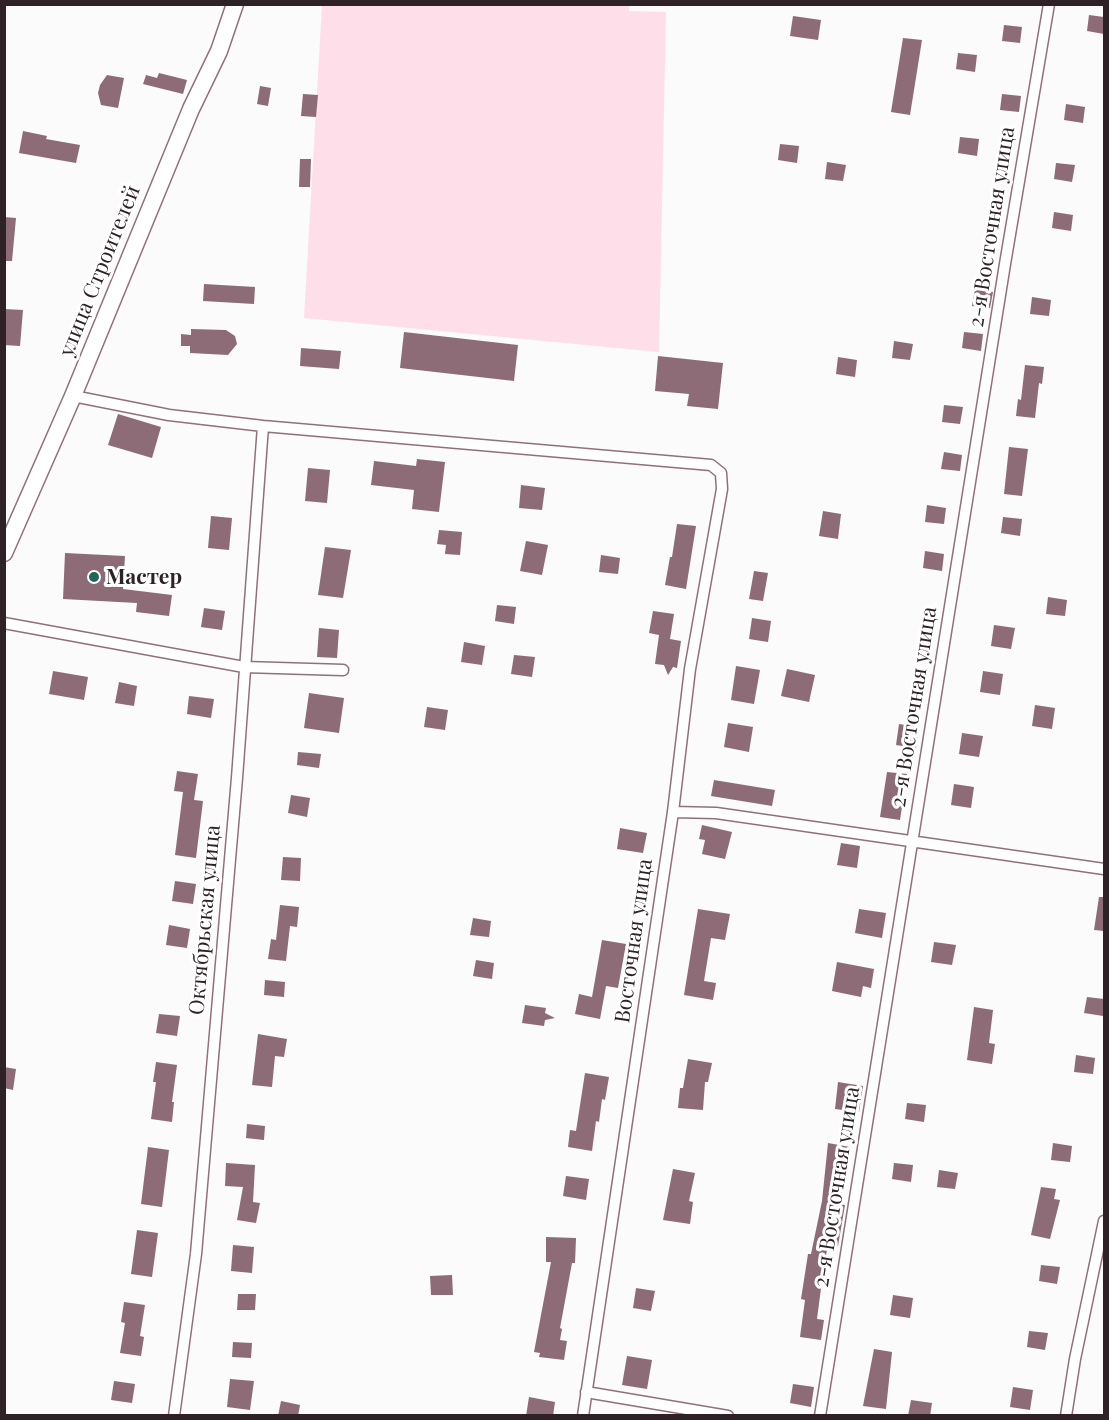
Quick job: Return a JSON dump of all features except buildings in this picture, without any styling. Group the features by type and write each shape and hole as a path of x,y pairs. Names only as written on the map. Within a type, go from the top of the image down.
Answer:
{"main road":[{"name":"улица Строителей","path":"4,554 73,396 191,109 219,51 234,4"}],"street":[{"name":"2-я Восточная улица","path":"820,1416 1003,275 1049,4"},
{"path":"73,396 169,415 263,426"},
{"name":"Восточная улица","path":"263,426 711,465 721,473 722,489 690,669 673,812 583,1416"},
{"name":"Октябрьская улица","path":"174,1416 196,1254 237,778 263,426"},
{"path":"4,623 244,667 343,670"},
{"path":"673,812 716,813 1104,869"},
{"path":"1066,1416 1075,1359 1104,1221"},
{"path":"586,1392 728,1416"}],"shaded area":[{"path":"629,4 629,11 666,12 659,352 304,318 322,5"}],"place":[{"name":"Мастер","path":"94,577"}]}
